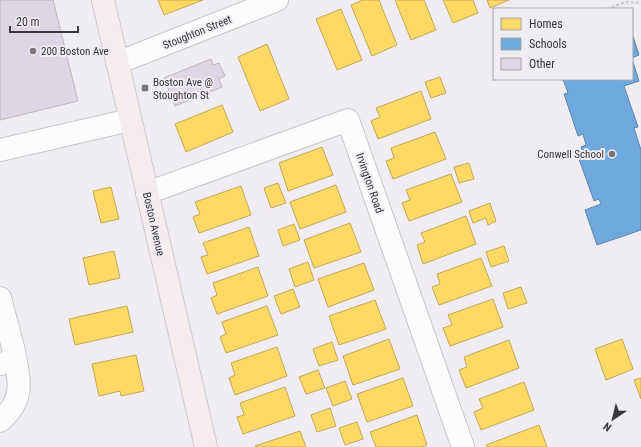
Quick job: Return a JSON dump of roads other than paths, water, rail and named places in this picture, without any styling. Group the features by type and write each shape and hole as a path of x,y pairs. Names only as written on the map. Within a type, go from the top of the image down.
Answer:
{"main road":[{"name":"Boston Avenue","path":"103,0 206,447"}],"street":[{"name":"Stoughton Street","path":"117,63 277,0"},
{"path":"0,150 130,120"},
{"name":"Irvington Road","path":"147,193 348,120 463,447"},
{"path":"0,298 7,358 20,382 20,392 14,404 6,416 0,421"}],"place":[{"name":"200 Boston Ave","path":"33,51"},
{"name":"Boston Ave @ Stoughton St","path":"145,88"},
{"name":"Conwell School","path":"612,154"}]}
